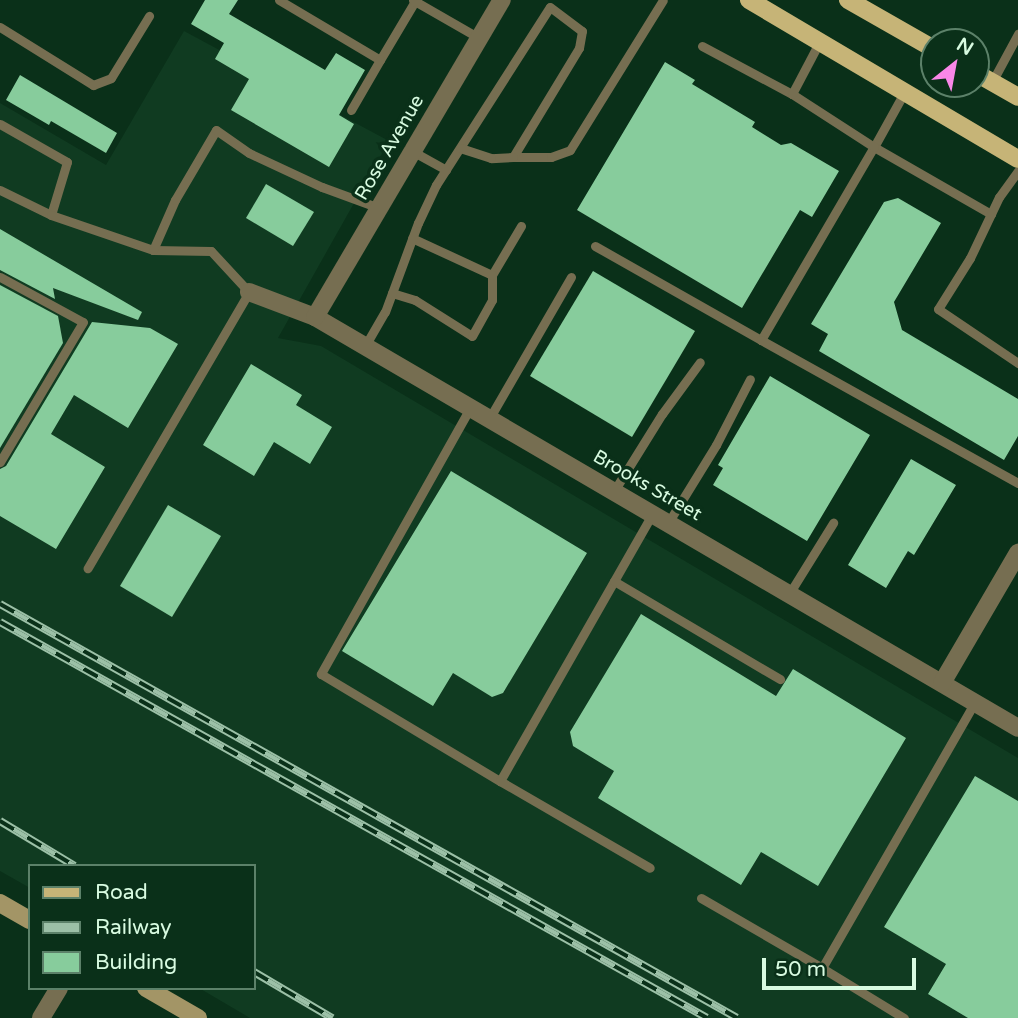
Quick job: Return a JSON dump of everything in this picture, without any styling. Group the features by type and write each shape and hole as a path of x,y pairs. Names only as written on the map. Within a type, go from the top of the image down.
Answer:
{"main road":[{"path":"749,0 1018,159"},
{"path":"848,0 920,41"},
{"path":"990,81 1018,97"}],"street":[{"name":"Rose Avenue","path":"315,317 502,0"},
{"name":"Brooks Street","path":"249,292 315,317 1018,727"},
{"path":"942,683 1018,553"},
{"path":"0,903 28,919"},
{"path":"41,1018 58,990"},
{"path":"149,990 198,1018"}],"lane":[{"path":"279,0 380,60"},
{"path":"351,110 414,0 479,38"},
{"path":"461,148 491,158 551,157 570,150 663,0"},
{"path":"365,346 385,312 412,238 446,170 552,4 582,31 579,48 513,157"},
{"path":"0,27 93,86 111,78 149,16"},
{"path":"990,70 1018,34"},
{"path":"792,94 820,41"},
{"path":"702,46 792,94 874,147 991,214"},
{"path":"761,340 905,91"},
{"path":"0,124 67,162 51,215"},
{"path":"153,250 175,200 216,130 249,153 310,182 379,208"},
{"path":"412,152 446,170"},
{"path":"1018,171 991,214 970,258 938,309 1018,363"},
{"path":"0,190 51,215 153,250 211,251 249,292 88,568"},
{"path":"392,293 415,300 472,336 492,300 492,275 520,226"},
{"path":"412,238 492,275"},
{"path":"595,246 1018,483"},
{"path":"0,277 83,322 0,462"},
{"path":"489,419 571,277"},
{"path":"614,491 662,414 700,362"},
{"path":"500,781 614,582 716,445 750,379"},
{"path":"470,408 321,674 650,868"},
{"path":"789,594 833,523"},
{"path":"614,582 780,679"},
{"path":"822,968 975,702"},
{"path":"701,898 904,1018"}],"shaded area":[{"path":"184,31 389,141 278,338 321,346 1018,758 1018,1018 250,1018 202,990 256,990 256,864 28,864 28,887 0,871 0,103 106,165"}],"building":[{"path":"205,0 238,0 229,14 325,70 336,53 365,70 339,115 354,124 329,167 231,110 249,79 215,59 224,43 191,24"},
{"path":"665,62 695,80 692,84 755,122 752,127 781,145 791,143 839,171 812,217 800,210 742,308 577,210"},
{"path":"20,75 117,133 106,153 51,121 49,125 6,100"},
{"path":"266,184 314,212 293,246 246,218"},
{"path":"898,198 941,223 894,302 902,330 1018,399 1018,436 1004,460 819,351 828,334 811,324 884,202"},
{"path":"0,229 142,312 138,320 53,288 55,299 0,270"},
{"path":"593,271 695,331 632,437 530,376"},
{"path":"0,285 58,316 63,343 0,448"},
{"path":"92,322 150,328 178,344 128,428 74,395 51,434 105,467 56,549 0,516 0,469 6,466"},
{"path":"251,364 302,395 296,405 332,427 310,464 274,442 254,476 203,445"},
{"path":"770,376 870,435 807,541 713,485 723,468 718,465"},
{"path":"911,459 956,485 914,555 908,551 886,588 848,565"},
{"path":"451,471 587,553 503,693 492,697 453,673 433,706 342,651"},
{"path":"168,505 221,536 172,617 120,586"},
{"path":"641,614 776,696 793,669 906,738 818,886 761,852 741,885 598,798 614,771 573,746 570,732"},
{"path":"975,776 1018,801 1018,1018 968,1018 928,994 946,964 884,927"}],"railway":[{"path":"0,604 737,1018"},
{"path":"0,622 707,1018"},
{"path":"0,821 72,864"},
{"path":"256,973 332,1018"}]}
